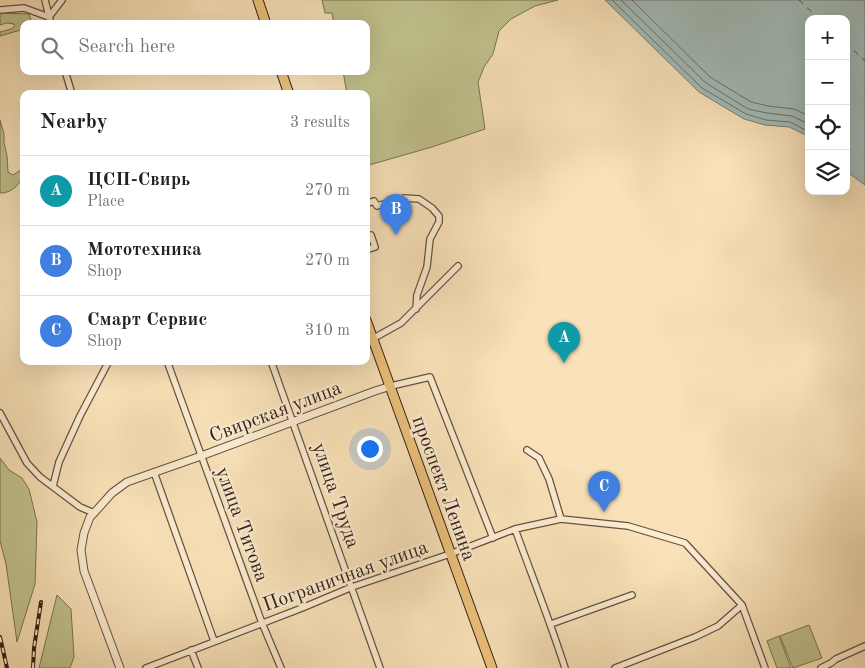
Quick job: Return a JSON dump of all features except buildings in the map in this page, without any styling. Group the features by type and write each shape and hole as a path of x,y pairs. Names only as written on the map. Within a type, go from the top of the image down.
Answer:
{"main road":[{"path":"258,0 265,20"},
{"path":"282,75 287,90"},
{"name":"проспект Ленина","path":"370,329 492,668"}],"street":[{"path":"45,0 50,20"},
{"path":"51,20 62,0"},
{"path":"0,10 24,8 48,20"},
{"path":"66,75 71,90"},
{"path":"370,203 374,202 377,206 404,198 419,199 432,208 439,216 439,222 430,239 427,268 417,295 416,309"},
{"path":"370,249 375,247 371,235"},
{"path":"374,338 401,323 458,266"},
{"path":"53,486 59,462 80,416 107,365"},
{"name":"улица Титова","path":"168,365 262,623 281,668"},
{"name":"улица Труда","path":"272,365 380,668"},
{"name":"Свирская улица","path":"120,668 84,571 82,550 84,533 90,517 112,494 127,482 375,391 430,377 493,538"},
{"path":"0,413 27,463 40,477 80,506 94,513"},
{"path":"527,450 540,458 549,479 561,519"},
{"path":"157,470 214,642"},
{"name":"Пограничная улица","path":"146,668 352,587 450,554 515,529 561,519 628,526 685,543 742,605"},
{"path":"515,529 551,624 565,668"},
{"path":"551,624 632,595"},
{"path":"615,668 695,637 718,626 742,605 765,668"},
{"path":"821,668 865,646"},
{"path":"191,650 198,668"}],"green space":[{"path":"322,0 558,0 535,6 511,19 499,31 493,54 484,67 478,82 485,129 370,165 370,90 346,90 344,75 370,75 370,20 333,20 332,13 325,13"},
{"path":"0,13 29,14 31,20 20,20 20,30 0,36 0,32 15,26 14,24 7,23 0,25"},
{"path":"0,120 4,134 8,172 13,175 20,171 20,181 10,191 0,193"},
{"path":"0,458 9,470 22,478 29,489 37,522 35,584 17,642 6,564 0,541"},
{"path":"57,595 71,609 74,657 70,668 39,668"},
{"path":"809,625 822,658 793,668 780,636"},
{"path":"779,636 791,668 777,668 767,641"}],"water":[{"path":"605,0 865,0 865,185 850,174 850,15 805,15 805,135 789,127 765,125 744,119 699,92"}],"ferry route":[{"path":"799,0 815,15"},
{"path":"850,47 865,61"}],"railway":[{"path":"33,668 41,602"},
{"path":"0,637 7,668"}],"place":[{"name":"Мототехника","path":"396,235"},
{"name":"ЦСП-Свирь","path":"564,363"},
{"name":"Смарт Сервис","path":"604,512"}]}
